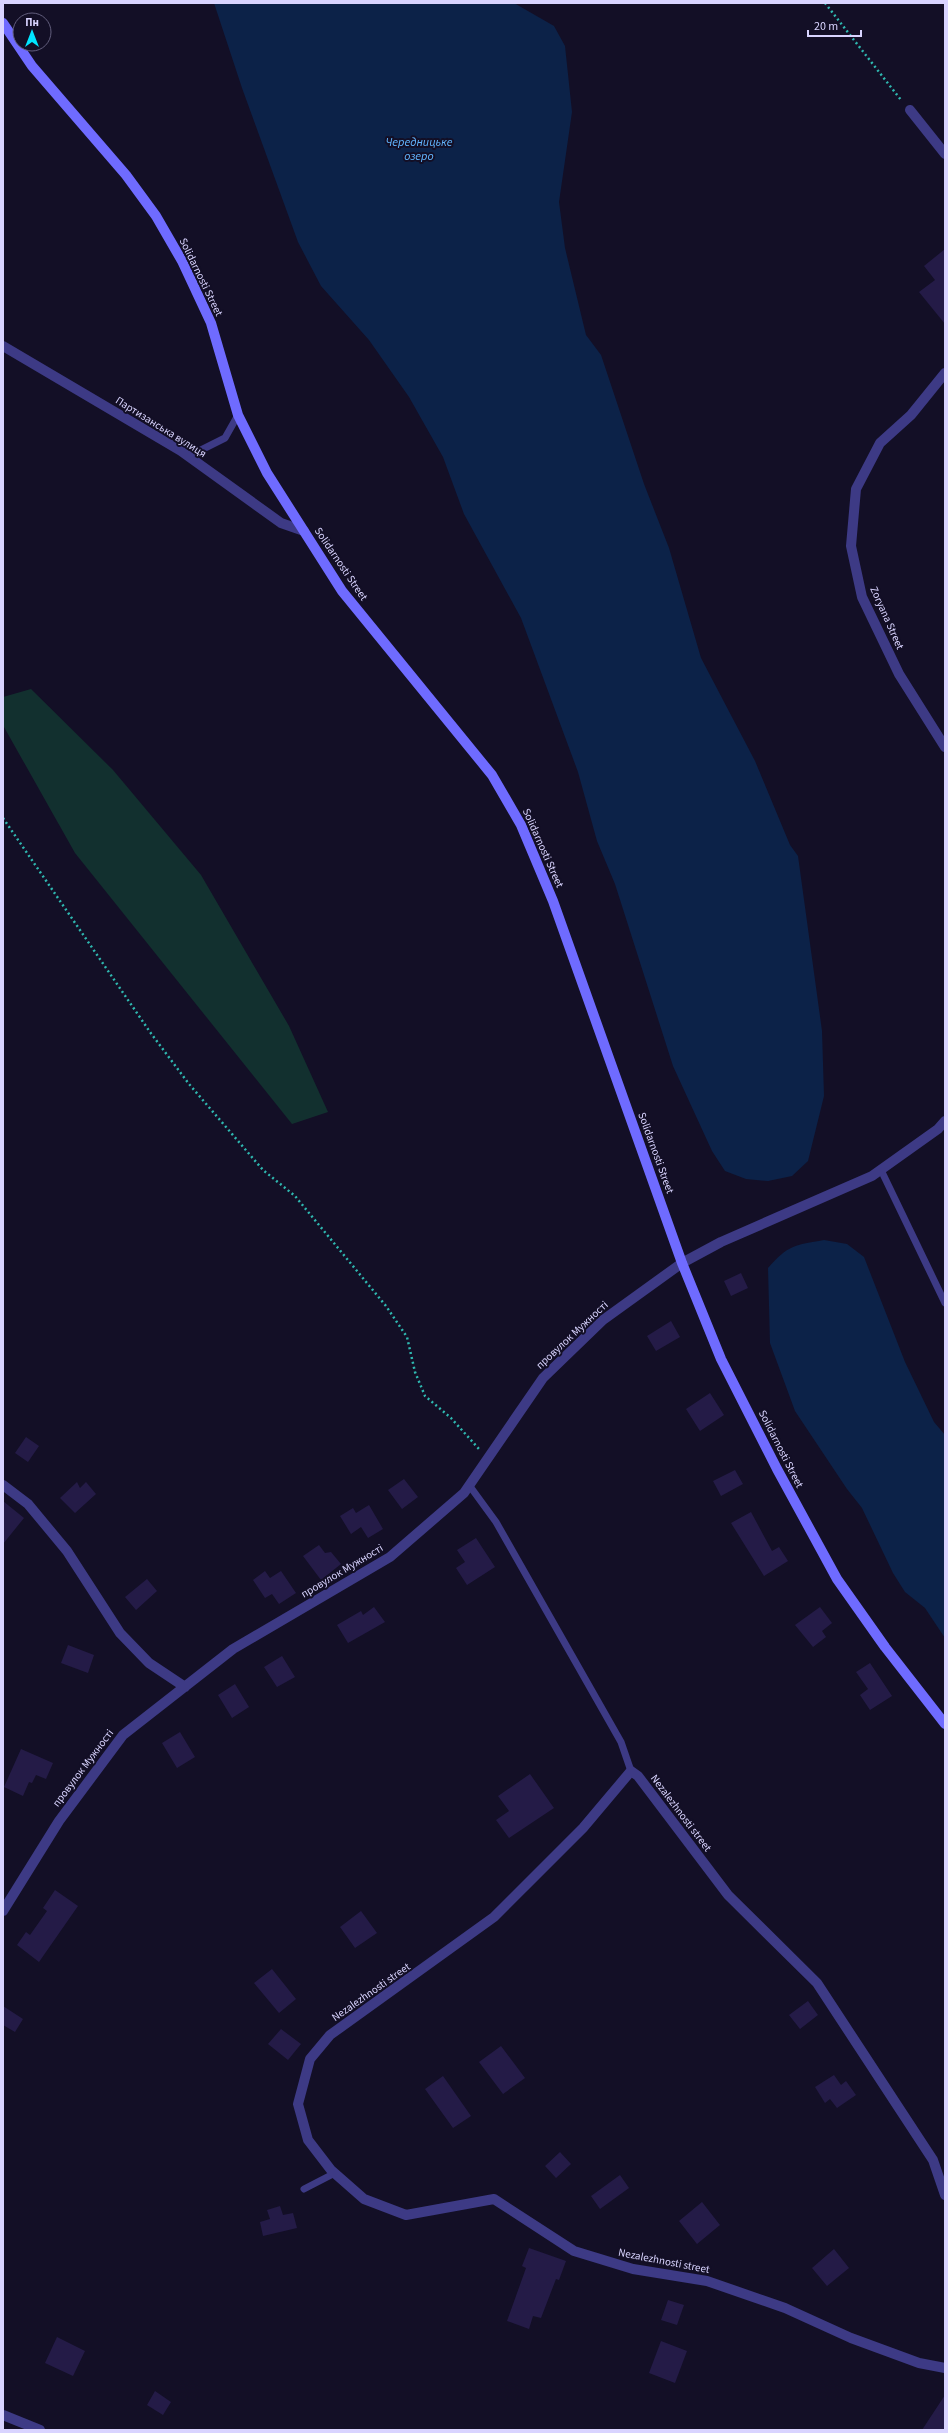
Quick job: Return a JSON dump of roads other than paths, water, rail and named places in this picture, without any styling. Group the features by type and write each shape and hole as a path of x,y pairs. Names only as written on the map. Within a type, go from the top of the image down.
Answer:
{"main road":[{"name":"Solidarnosti Street","path":"3,23 32,66 126,175 156,216 182,261 211,323 238,414 267,473 342,590 492,775 521,825 553,901 682,1263 721,1358 777,1469 837,1579 885,1647 945,1724"}],"street":[{"path":"910,110 945,154"},
{"name":"Партизанська вулиця","path":"3,346 189,456 281,523 304,531"},
{"name":"Zoryana Street","path":"945,373 911,415 880,443 856,489 851,546 862,597 899,674 945,747"},
{"name":"провулок Мужності","path":"3,1911 59,1821 123,1734 233,1650 390,1557 464,1493 543,1378 603,1320 682,1263 721,1242 872,1176 938,1129 945,1121"},
{"path":"3,1485 28,1504 67,1550 120,1633 149,1663 185,1686"},
{"name":"Nezalezhnosti street","path":"945,2195 933,2160 817,1982 728,1894 638,1776 631,1771 583,1828 494,1917 330,2035 310,2059 298,2104 308,2140 335,2173 364,2199 406,2215 494,2199 574,2251 633,2269 707,2281 786,2308 859,2341 919,2363 945,2368"},
{"path":"3,2415 40,2430"}],"lane":[{"path":"189,456 225,438 238,414"},
{"path":"881,1170 945,1303"},
{"path":"469,1485 496,1522 621,1742 631,1771"},
{"path":"304,2189 335,2173"}],"water":[{"name":"Чередницьке озеро","path":"214,3 514,3 554,26 565,46 572,112 559,202 565,248 586,335 601,355 644,484 669,548 701,658 755,761 790,845 798,856 822,1031 824,1096 808,1161 792,1176 768,1181 746,1179 725,1171 712,1151 673,1066 615,884 597,841 578,772 521,618 464,514 443,457 409,397 369,340 321,286 298,242 242,88"},
{"path":"824,1240 847,1244 864,1257 905,1362 934,1422 945,1435 945,1638 925,1608 905,1592 893,1573 862,1508 847,1489 795,1411 770,1343 768,1268 775,1260 793,1247"}]}
